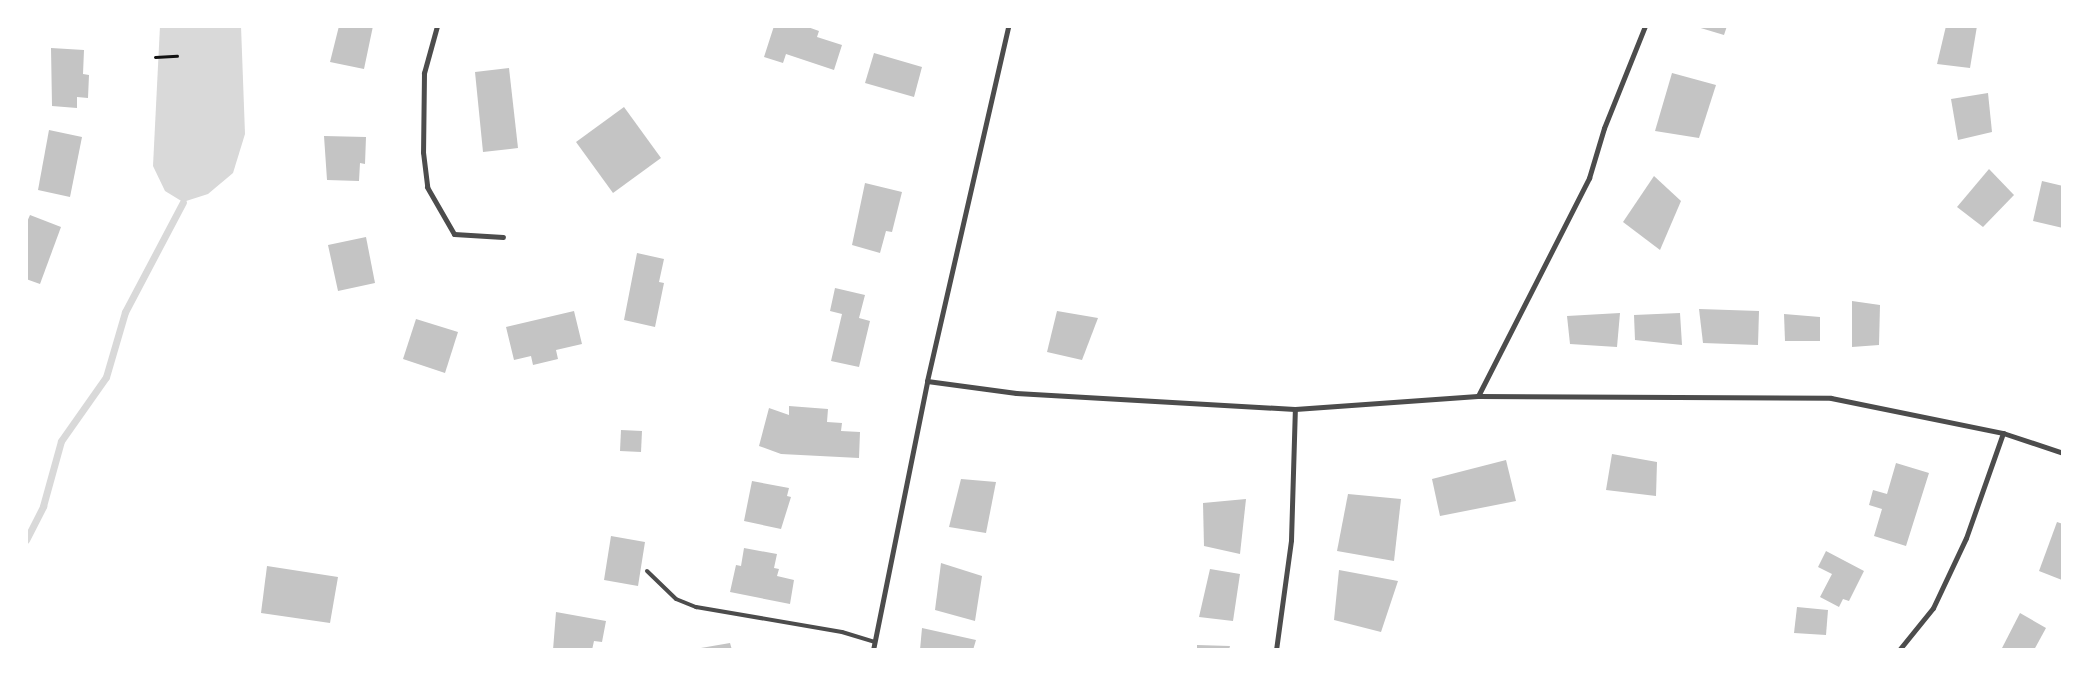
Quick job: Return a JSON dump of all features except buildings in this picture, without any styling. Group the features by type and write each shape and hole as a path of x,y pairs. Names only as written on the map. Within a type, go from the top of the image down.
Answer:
{"street":[{"path":"437,26 424,73 423,152 427,186 454,234 503,237"},
{"path":"873,650 928,381 1008,26"},
{"path":"1478,396 1589,178 1604,128 1644,26"},
{"path":"928,381 1016,393 1295,409 1478,396 1832,398 2004,433 2063,453"},
{"path":"1276,650 1291,540 1295,409"},
{"path":"1899,650 1933,608 1966,538 2004,433"}],"lane":[{"path":"647,571 676,599 696,607 842,632 875,642"}],"path":[{"path":"155,57 177,56"}],"shaded area":[{"path":"160,26 241,26 245,134 233,173 208,194 183,202 165,191 153,166"}],"waterway":[{"path":"26,540 43,506 61,441 106,377 125,312 183,202"}]}
